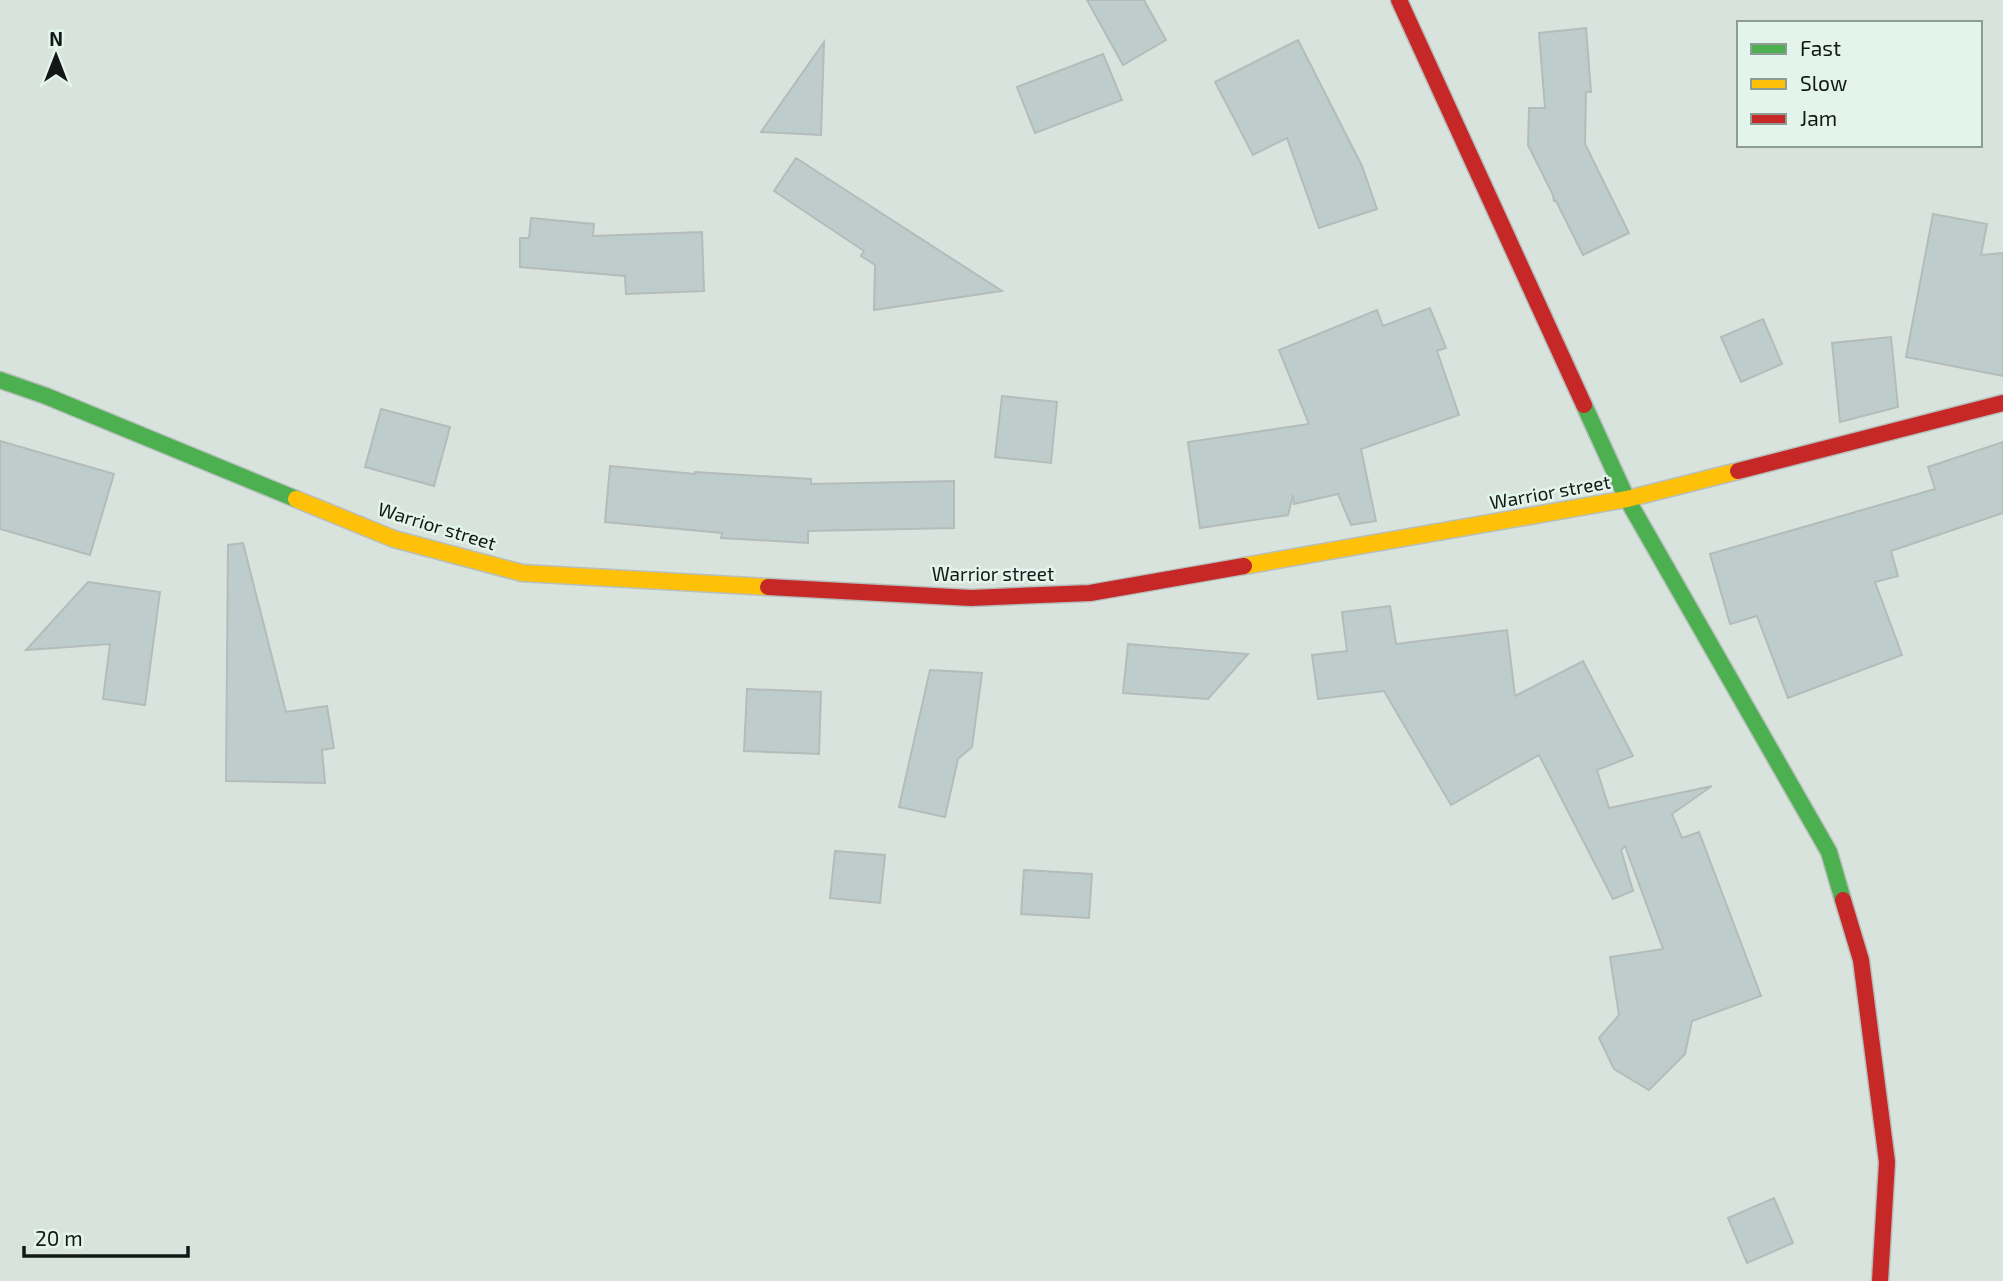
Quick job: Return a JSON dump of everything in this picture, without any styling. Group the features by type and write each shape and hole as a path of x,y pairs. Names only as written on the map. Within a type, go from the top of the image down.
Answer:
{"street":[{"path":"1399,0 1627,499 1829,852 1861,960 1887,1162 1880,1281"},
{"name":"Warrior street","path":"0,380 46,396 394,539 522,573 971,598 1090,593 1627,499 2003,403"}],"building":[{"path":"1087,0 1144,0 1166,40 1123,65"},
{"path":"1586,28 1591,92 1586,92 1585,144 1629,233 1583,255 1528,145 1529,108 1545,108 1539,33"},
{"path":"1298,40 1362,166 1377,209 1319,228 1287,138 1253,155 1215,82"},
{"path":"824,42 821,135 761,132"},
{"path":"1103,54 1122,100 1035,133 1017,87"},
{"path":"796,158 1002,291 874,310 875,265 861,256 864,251 774,191"},
{"path":"1933,214 1987,224 1981,255 2003,253 2003,376 1906,357"},
{"path":"531,218 594,224 593,236 702,232 704,291 626,294 625,276 520,267 520,238 529,238"},
{"path":"1430,308 1446,348 1437,351 1459,415 1361,449 1376,521 1351,525 1338,494 1294,504 1293,495 1288,515 1200,528 1188,442 1309,424 1279,350 1377,310 1383,326"},
{"path":"1763,319 1782,364 1741,382 1721,337"},
{"path":"1891,337 1898,407 1840,422 1832,343"},
{"path":"1002,396 1057,402 1051,463 995,457"},
{"path":"381,409 450,427 434,486 365,467"},
{"path":"0,441 114,474 90,555 0,529"},
{"path":"2003,442 2003,513 1891,551 1898,576 1875,582 1902,655 1788,698 1757,616 1730,624 1710,554 1935,489 1928,467"},
{"path":"610,466 695,474 811,479 811,484 954,481 954,528 808,531 808,543 721,538 722,533 605,522"},
{"path":"243,543 286,712 327,706 334,748 322,750 325,783 226,781 228,545"},
{"path":"88,582 160,592 145,705 103,699 110,644 26,650"},
{"path":"1390,606 1396,644 1507,630 1515,696 1583,661 1633,756 1597,770 1609,808 1712,786 1672,814 1682,838 1699,832 1761,996 1692,1021 1685,1054 1649,1090 1614,1069 1599,1038 1619,1015 1610,957 1663,949 1625,846 1621,850 1633,891 1613,899 1539,755 1451,805 1384,691 1318,699 1312,655 1347,651 1342,612"},
{"path":"1128,644 1248,654 1208,699 1123,693"},
{"path":"930,670 982,673 972,747 958,759 945,817 899,807"},
{"path":"747,689 821,692 819,754 744,751"},
{"path":"835,851 885,855 880,903 830,898"},
{"path":"1024,870 1092,874 1089,918 1021,914"},
{"path":"1774,1198 1793,1243 1747,1263 1728,1218"}],"traffic: fast":[{"path":"0,380 46,396 296,499"},
{"path":"1584,405 1627,499 1829,852 1843,900"}],"traffic: slow":[{"path":"1244,566 1627,499 1738,471"},
{"path":"296,499 394,539 522,573 768,587"}],"traffic: jam":[{"path":"1399,0 1584,405"},
{"path":"1738,471 2003,403"},
{"path":"768,587 971,598 1090,593 1244,566"},
{"path":"1843,900 1861,960 1887,1162 1880,1281"}]}
